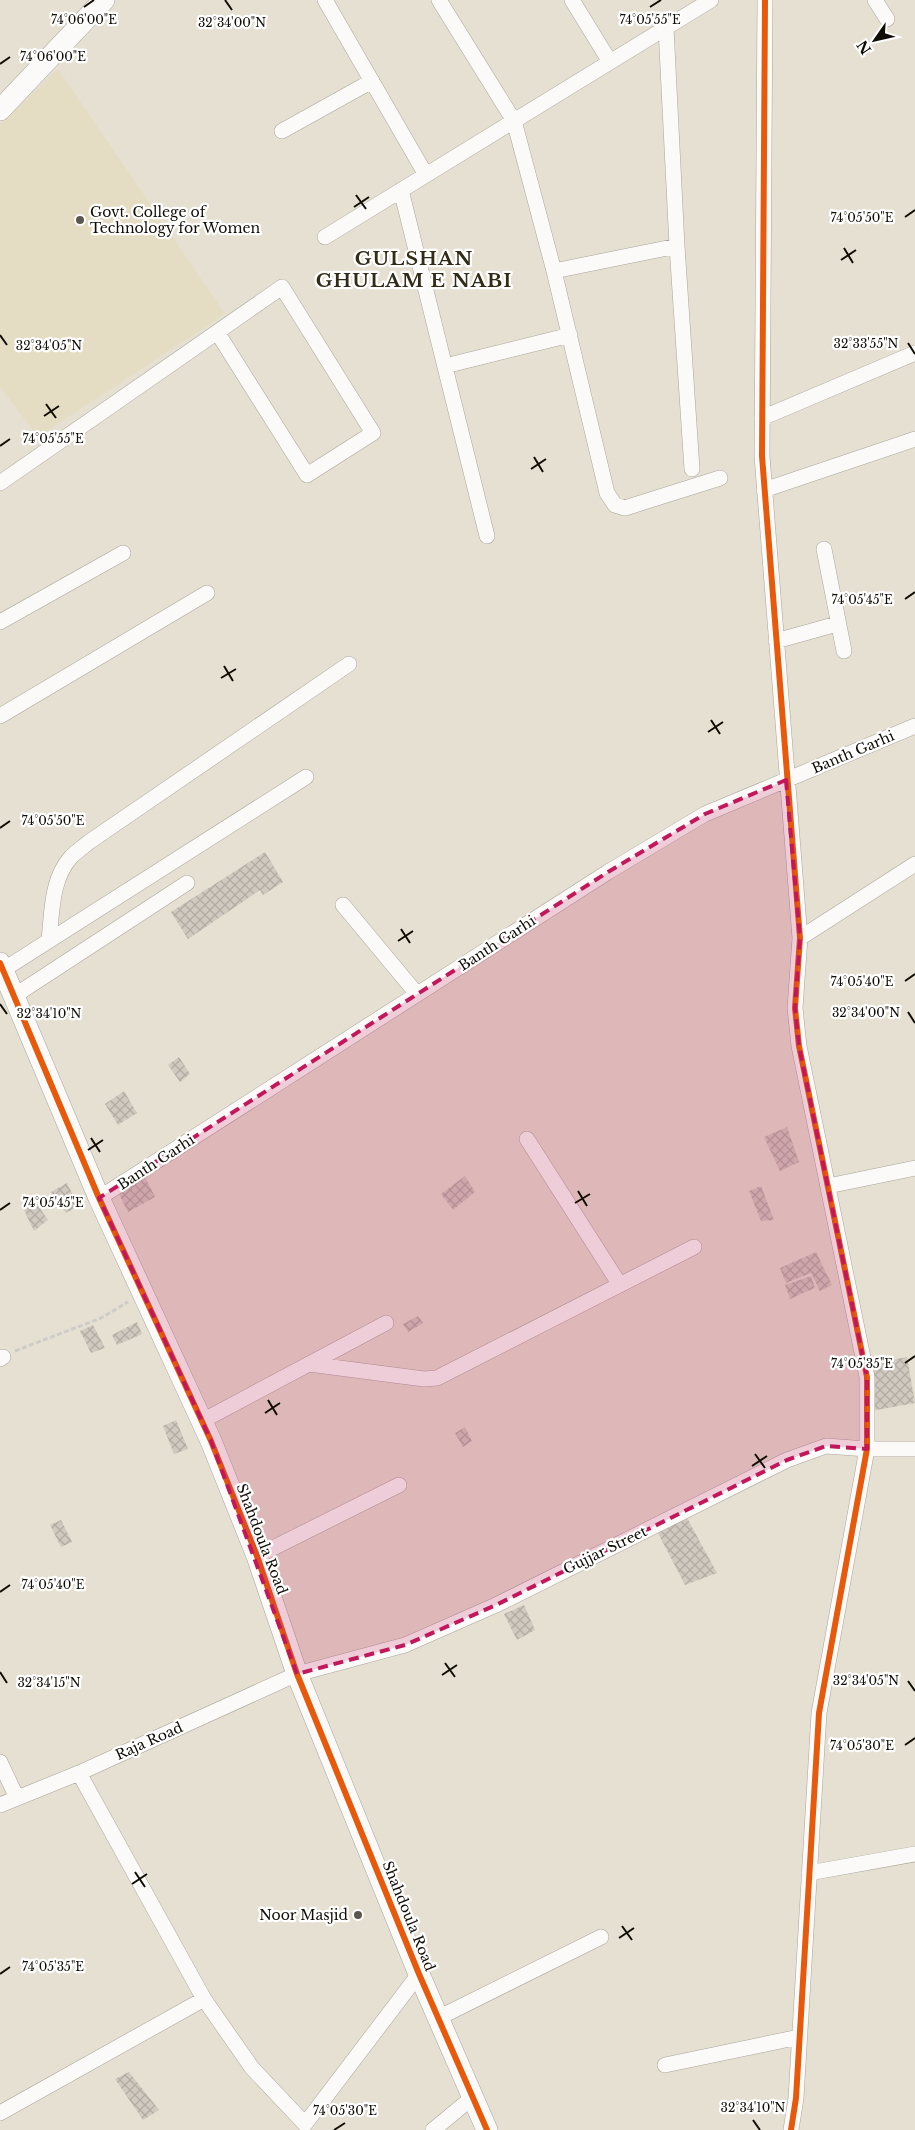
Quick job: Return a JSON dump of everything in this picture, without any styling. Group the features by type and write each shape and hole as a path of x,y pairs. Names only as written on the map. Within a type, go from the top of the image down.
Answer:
{"street":[{"path":"0,110 104,0"},
{"path":"325,0 426,175"},
{"path":"439,0 514,121 554,271 607,493 615,505 625,508 720,478"},
{"path":"572,0 610,62"},
{"path":"325,237 711,0"},
{"path":"765,0 762,418 764,490 800,938 795,1008 799,1046 867,1377 867,1449 819,1712 796,2098 791,2130"},
{"path":"875,0 887,19"},
{"path":"666,28 677,246 692,469"},
{"path":"282,131 372,81"},
{"path":"401,190 487,536"},
{"path":"554,271 677,246"},
{"path":"0,483 217,332 282,287 373,433 307,475 217,332"},
{"path":"445,366 570,335"},
{"path":"762,418 915,353"},
{"path":"764,490 915,439"},
{"path":"824,549 837,624 844,651"},
{"path":"0,622 123,553"},
{"path":"0,716 207,593"},
{"path":"776,641 837,624"},
{"path":"49,940 54,891 62,871 70,858 89,842 349,664"},
{"name":"Banth Garhi","path":"99,1198 608,872 705,814 915,726"},
{"path":"2,966 49,940 306,777"},
{"path":"800,938 915,864"},
{"path":"14,996 187,883"},
{"path":"343,905 416,994"},
{"name":"Shahdoula Road","path":"2,966 99,1198 202,1421 256,1556 297,1674 419,1974 487,2130"},
{"path":"527,1139 620,1285"},
{"path":"828,1186 915,1168"},
{"path":"309,1364 424,1379 437,1378 694,1247"},
{"path":"202,1421 386,1323"},
{"name":"Gujjar Street","path":"297,1674 405,1645 496,1605 787,1460 826,1446 867,1449 915,1449"},
{"path":"256,1556 399,1485"},
{"name":"Raja Road","path":"0,1806 79,1773 297,1674"},
{"path":"0,1762 17,1798"},
{"path":"79,1773 204,1999 252,2068 303,2127 419,1974"},
{"path":"809,1873 915,1854"},
{"path":"438,2018 601,1937"},
{"path":"0,2113 204,1999"},
{"path":"665,2065 799,2037"},
{"path":"433,2130 472,2097"}],"path":[{"path":"2,1358 31,1344 101,1318 143,1293"}],"highlighted area":[{"path":"786,780 800,938 795,1008 799,1046 867,1377 867,1449 826,1446 787,1460 496,1605 405,1645 297,1674 211,1441 99,1198 608,872 705,814"}],"shaded area":[{"name":"Govt. College of Technology for Women","path":"58,69 225,314 38,437 0,387 0,125"}],"building":[{"path":"265,852 283,882 263,895 260,890 188,939 171,912"},
{"path":"179,1057 190,1074 180,1082 168,1065"},
{"path":"124,1091 137,1113 118,1125 105,1104"},
{"path":"787,1127 799,1162 780,1171 764,1137"},
{"path":"465,1176 475,1192 453,1210 441,1194"},
{"path":"145,1177 155,1197 128,1212 119,1194"},
{"path":"67,1183 78,1206 66,1213 51,1192"},
{"path":"761,1186 774,1220 761,1221 749,1191"},
{"path":"36,1203 48,1220 34,1231 24,1210"},
{"path":"816,1252 832,1285 820,1291 811,1273 786,1283 780,1268"},
{"path":"811,1276 815,1288 790,1299 785,1285"},
{"path":"418,1316 423,1323 408,1332 403,1324"},
{"path":"137,1322 142,1334 117,1345 112,1335"},
{"path":"93,1325 105,1348 91,1353 80,1331"},
{"path":"907,1357 915,1403 871,1411 865,1365"},
{"path":"176,1420 188,1449 174,1454 163,1426"},
{"path":"465,1427 472,1441 463,1447 455,1433"},
{"path":"687,1518 717,1573 685,1585 658,1533"},
{"path":"61,1520 72,1542 61,1547 50,1525"},
{"path":"524,1605 535,1630 517,1640 504,1614"},
{"path":"129,2072 159,2110 143,2120 115,2079"}],"cycle path":[{"path":"765,0 762,456 800,938 795,1008 799,1046 867,1377 867,1449 819,1713 796,2098 791,2130"},
{"path":"0,963 99,1198 211,1441 257,1556 297,1674 419,1974 487,2130"}],"place":[{"name":"Govt. College of Technology for Women","path":"80,220"},
{"name":"Noor Masjid","path":"358,1915"}],"district":[{"name":"GULSHAN GHULAM E NABI","path":"414,269"}]}
